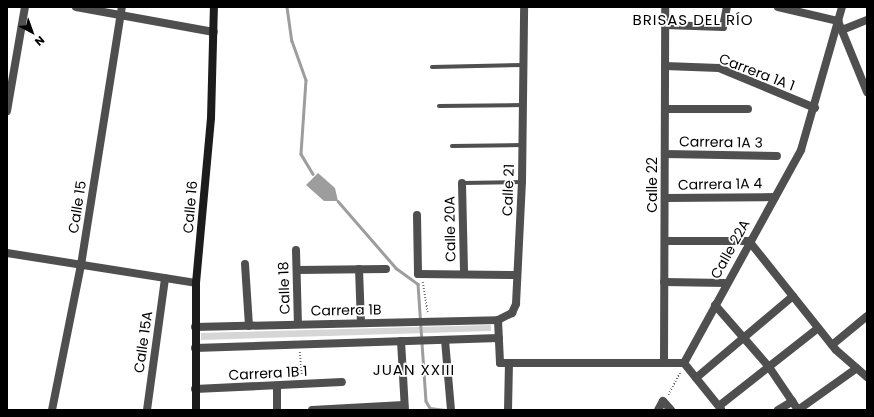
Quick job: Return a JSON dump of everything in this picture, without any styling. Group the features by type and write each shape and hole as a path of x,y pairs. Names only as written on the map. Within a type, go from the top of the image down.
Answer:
{"street":[{"path":"7,111 24,7"},
{"path":"76,7 121,11 214,32"},
{"name":"Calle 16","path":"196,410 196,284 211,118 214,7"},
{"name":"Calle 21","path":"498,320 508,318 515,310 522,182 524,7"},
{"name":"Calle 22","path":"664,363 665,7"},
{"path":"665,25 723,27 727,7"},
{"path":"778,7 838,21 867,92"},
{"name":"Calle 22A","path":"684,363 749,241 801,150 815,108 842,7"},
{"name":"Calle 15","path":"52,410 81,265 121,11"},
{"path":"842,30 867,20"},
{"name":"Carrera 1A 1","path":"665,66 718,68 815,108"},
{"path":"665,109 748,109"},
{"name":"Carrera 1A 3","path":"665,154 777,156"},
{"name":"Calle 20A","path":"462,183 464,274"},
{"name":"Carrera 1A 4","path":"665,198 775,197"},
{"path":"417,215 420,274 517,274"},
{"path":"665,241 749,241 832,345 864,372 798,410 769,367 715,305"},
{"name":"Calle 18","path":"296,250 298,324"},
{"path":"7,252 196,284"},
{"path":"245,264 249,326"},
{"path":"359,269 361,323"},
{"path":"297,270 386,269"},
{"name":"Calle 15A","path":"147,410 165,278"},
{"path":"664,282 726,283"},
{"path":"696,378 793,296"},
{"path":"832,345 867,316"},
{"path":"498,320 500,363 684,363 721,408 818,328"},
{"name":"Carrera 1B","path":"195,327 498,320"},
{"path":"195,348 401,340 499,338"},
{"path":"312,410 405,407 401,340"},
{"path":"445,340 451,410"},
{"path":"508,410 509,363"},
{"name":"Carrera 1B 1","path":"195,389 342,382"},
{"path":"277,386 277,410"},
{"path":"658,410 663,401 671,410"},
{"path":"778,410 793,401"}],"lane":[{"path":"432,67 524,65"},
{"path":"439,106 523,105"},
{"path":"452,146 522,144"},
{"path":"462,183 522,182"}],"path":[{"path":"420,274 425,322"},
{"path":"300,344 302,384"},
{"path":"663,401 684,363"}],"shaded area":[{"path":"318,173 335,188 338,201 324,201 306,185"},
{"path":"491,325 491,331 201,340 201,333"}],"waterway":[{"path":"287,7 292,41 306,80 301,154 313,174"},
{"path":"338,201 396,268 418,284 426,401 430,408 447,410"}],"district":[{"name":"BRISAS DEL RÍO","path":"693,20"},
{"name":"JUAN XXIII","path":"414,370"}]}
